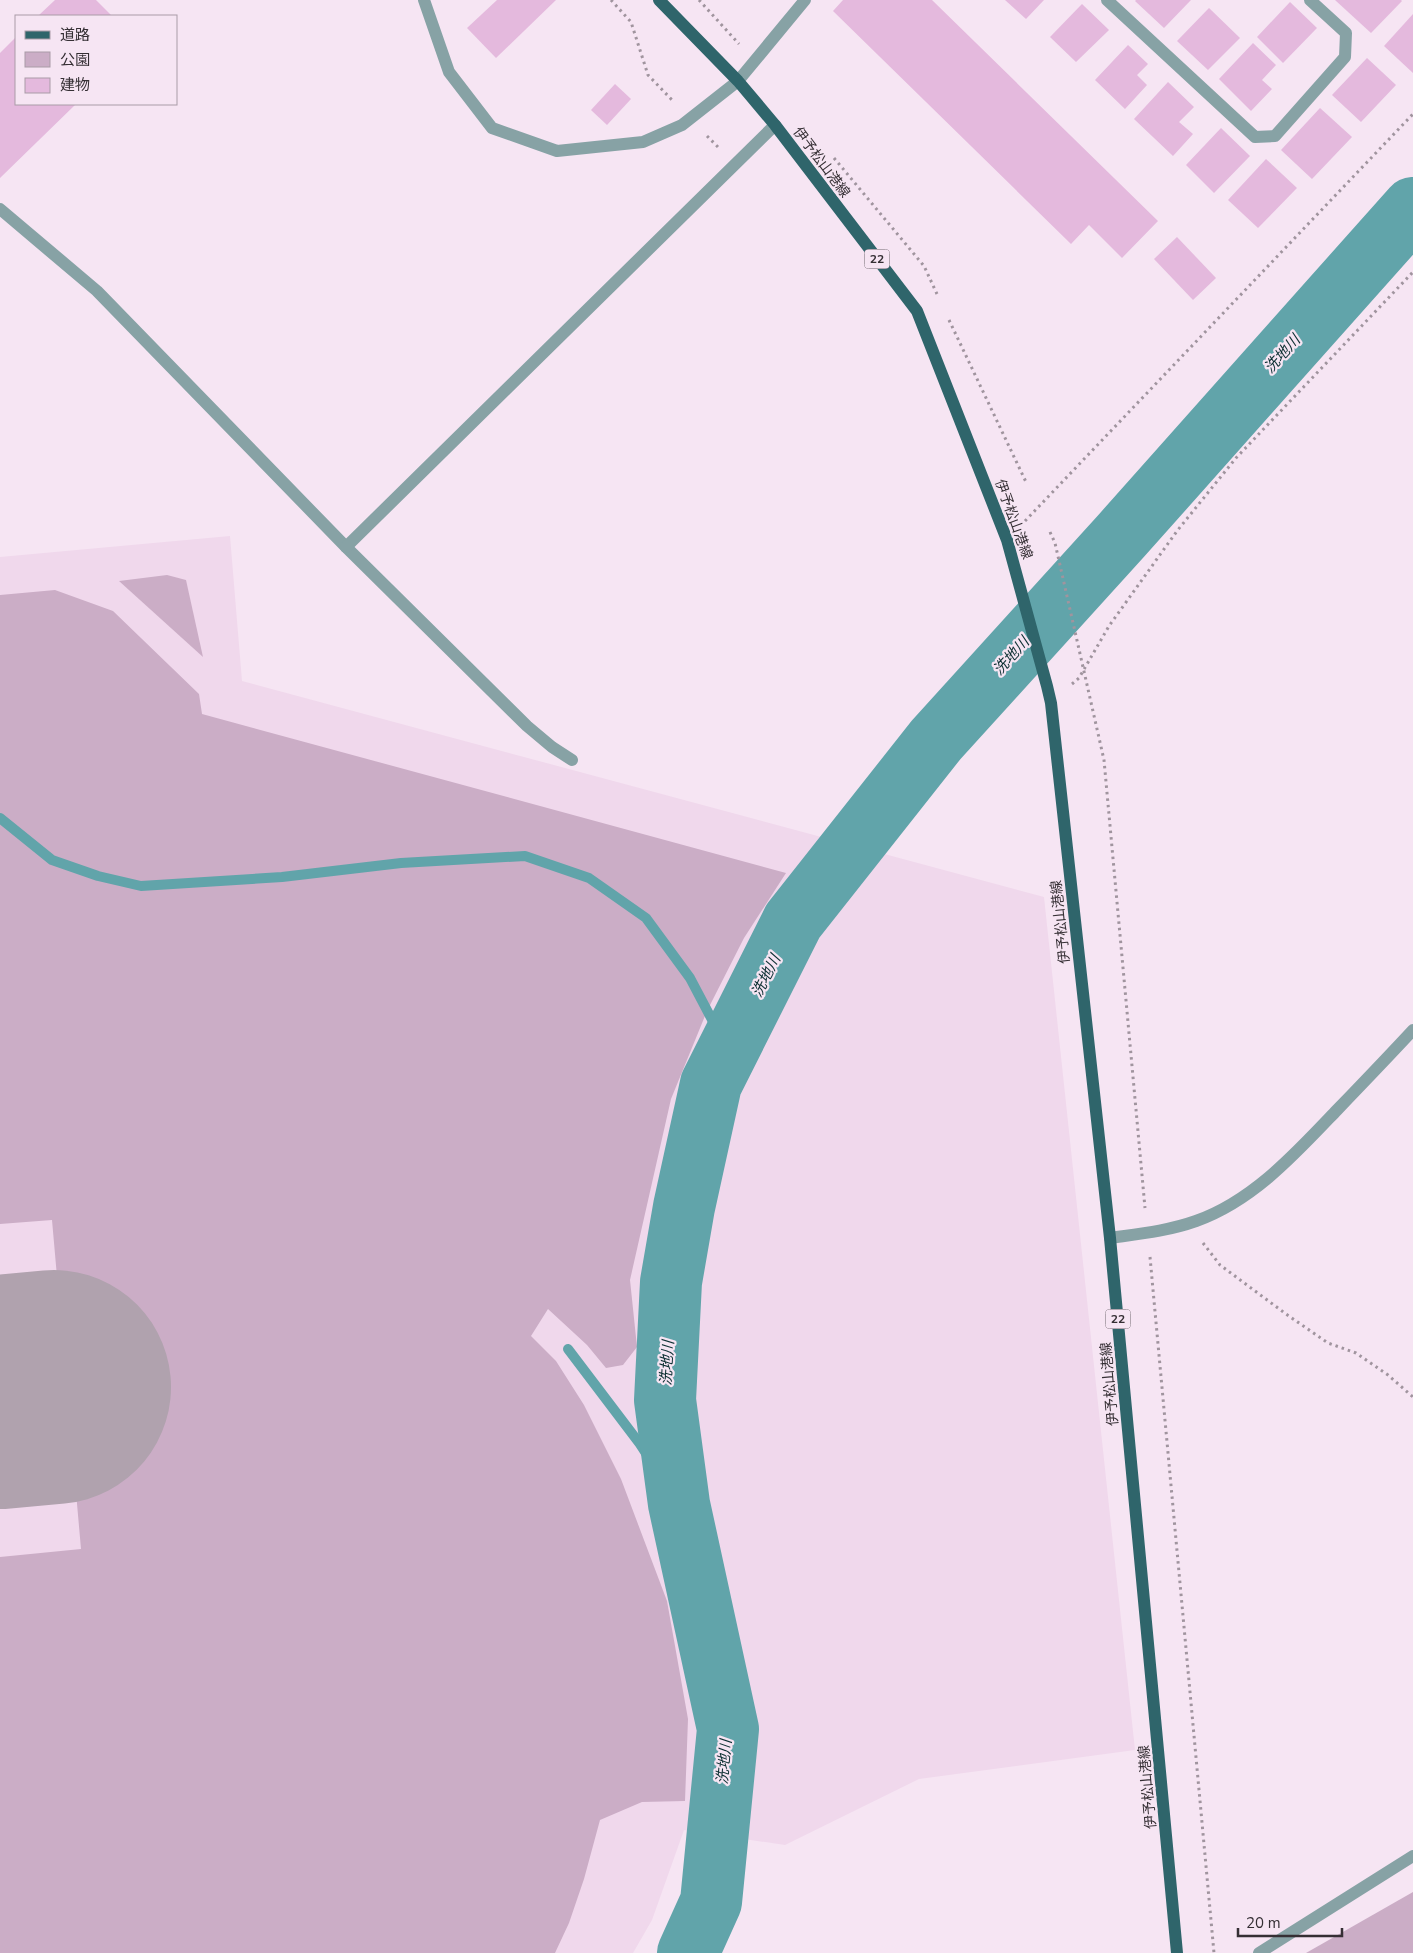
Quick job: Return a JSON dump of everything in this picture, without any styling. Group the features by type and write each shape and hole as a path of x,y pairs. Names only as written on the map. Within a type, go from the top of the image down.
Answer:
{"main road":[{"name":"伊予松山港線","path":"659,0 738,81 774,125 917,312 1007,540 1047,686 1051,703 1110,1238 1177,1953"}],"street":[{"path":"424,0 450,72 492,128 557,151 642,142 682,125 738,81 805,0"},
{"path":"1107,0 1256,137 1275,136 1345,57 1346,34 1310,0"},
{"path":"346,547 774,125"},
{"path":"0,209 96,291 346,547 527,726 552,748 572,760"},
{"path":"1110,1238 1165,1230 1196,1222 1230,1205 1262,1182 1294,1155 1413,1030"},
{"path":"1259,1953 1413,1856"}],"path":[{"path":"611,0 631,22 648,75"},
{"path":"699,0 728,30"},
{"path":"1007,540 1413,114"},
{"path":"1051,703 1080,678 1109,626 1166,547 1236,458 1413,272"},
{"path":"1196,1222 1201,1240 1220,1266 1328,1343 1356,1353 1413,1397"}],"shaded area":[{"path":"230,536 242,681 1044,897 1135,1750 919,1779 785,1845 684,1830 652,1920 633,1953 0,1953 0,557"}],"green space":[{"path":"167,575 186,580 203,657 119,581"},
{"path":"55,590 113,611 199,694 202,714 786,873 744,938 707,1011 671,1099 630,1280 637,1347 623,1365 606,1368 587,1345 548,1309 531,1336 556,1361 584,1405 621,1479 667,1601 688,1719 685,1801 642,1802 600,1820 584,1879 569,1923 555,1953 0,1953 0,1557 81,1549 52,1220 0,1224 0,595"},
{"path":"1413,1892 1413,1953 1306,1953"}],"building":[{"path":"55,0 96,0 111,15 39,15"},
{"path":"497,0 556,0 496,58 467,28"},
{"path":"843,0 932,0 1158,221 1122,258 1089,225 1071,244 833,11"},
{"path":"1005,0 1044,0 1026,19"},
{"path":"1136,0 1191,0 1164,28"},
{"path":"1335,0 1401,0 1402,1 1371,33"},
{"path":"1290,2 1317,28 1283,63 1257,37"},
{"path":"1082,4 1109,30 1076,62 1050,37"},
{"path":"1209,8 1240,38 1208,70 1177,41"},
{"path":"1413,14 1413,73 1384,46"},
{"path":"15,38 15,105 75,105 0,178 0,53"},
{"path":"1253,43 1276,65 1262,80 1272,89 1251,111 1219,79"},
{"path":"1128,45 1148,64 1137,75 1147,85 1125,109 1095,80"},
{"path":"1367,58 1396,85 1361,122 1332,95"},
{"path":"1168,82 1194,107 1179,122 1193,134 1173,156 1134,119"},
{"path":"615,84 631,99 607,125 591,110"},
{"path":"1320,108 1352,137 1312,179 1281,150"},
{"path":"1221,128 1250,156 1214,193 1186,165"},
{"path":"1266,159 1297,188 1258,228 1228,200"},
{"path":"1177,237 1216,278 1193,300 1154,259"}],"waterway":[{"name":"洗地川","path":"688,1953 711,1902 728,1729 679,1504 665,1400 671,1282 684,1207 711,1084 793,921 936,740 1122,535 1413,208"},
{"path":"0,818 52,860 98,876 141,886 282,877 401,863 525,856 589,878 646,918 690,978 728,1050"},
{"path":"568,1349 640,1444 679,1504"}],"runway":[{"path":"0,1392 54,1387"}]}
